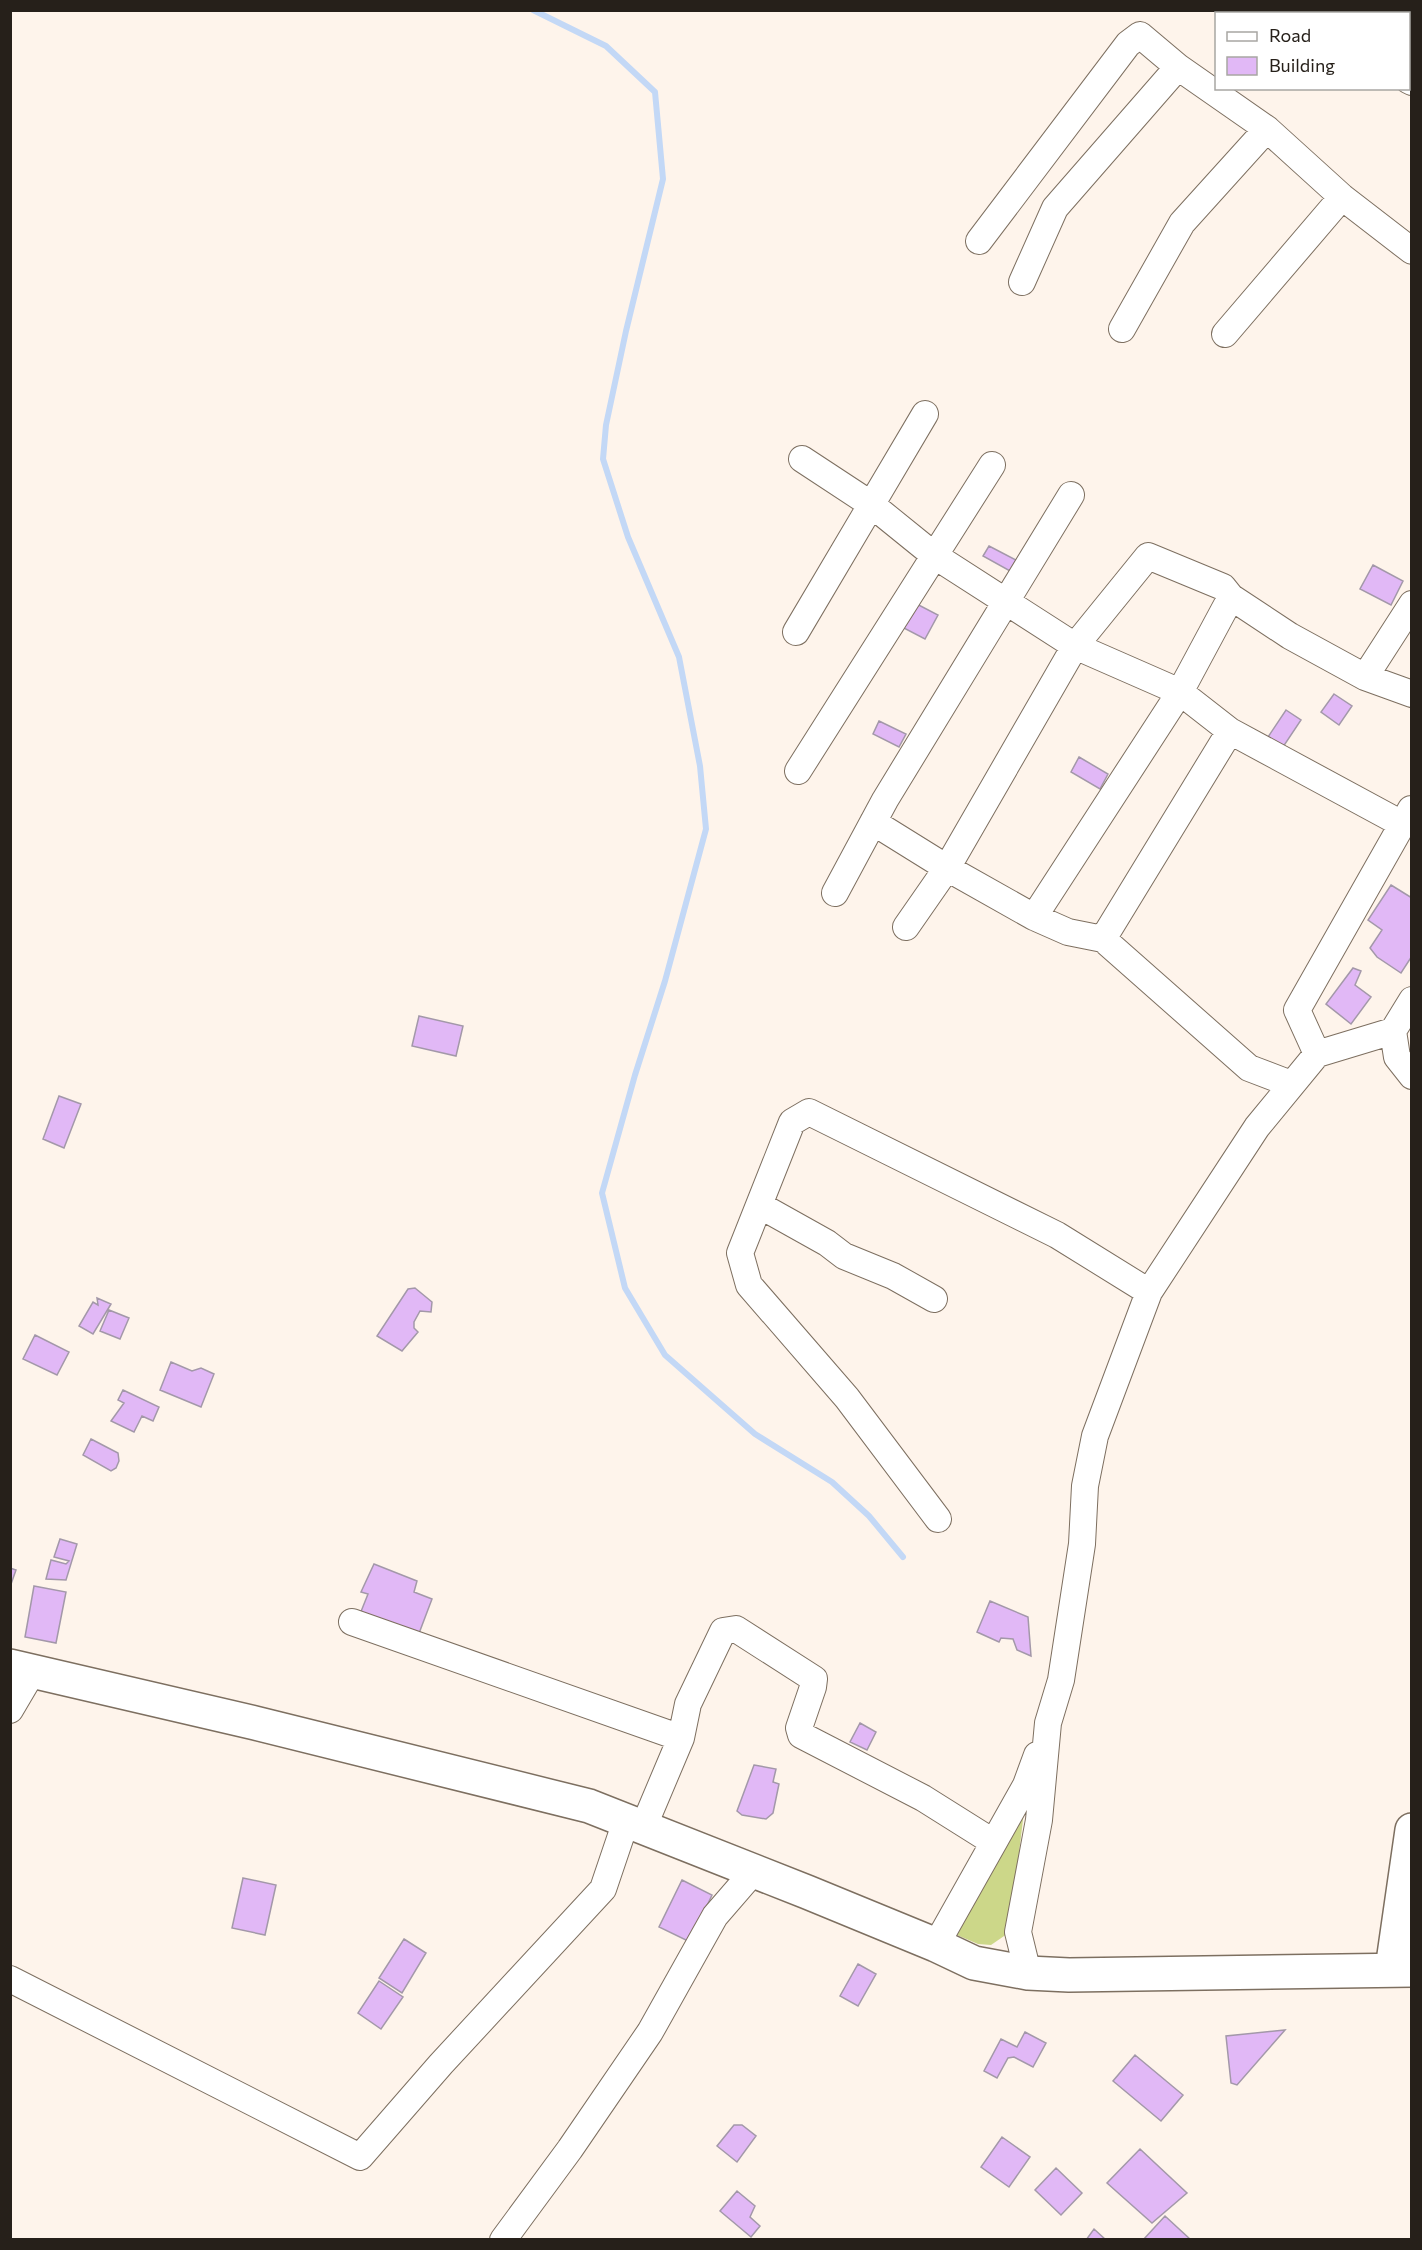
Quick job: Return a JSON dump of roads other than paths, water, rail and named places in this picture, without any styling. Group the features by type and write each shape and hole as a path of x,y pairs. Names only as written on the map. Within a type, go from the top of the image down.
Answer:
{"main road":[{"path":"22,1669 255,1722 589,1806 936,1945 974,1963 1028,1973 1069,1975 1402,1970 1412,1830"}],"street":[{"path":"979,241 1128,44 1140,35 1178,67 1267,129 1342,197 1412,251"},
{"path":"1022,282 1055,208 1178,67"},
{"path":"1122,329 1182,223 1267,129"},
{"path":"1225,334 1342,197"},
{"path":"796,632 925,414"},
{"path":"802,459 872,506 935,556 1075,646 1179,692 1230,730 1407,817 1297,1010 1317,1054"},
{"path":"798,771 992,465"},
{"path":"835,893 873,822 1071,495"},
{"path":"906,927 947,868 1075,646 1148,556 1223,587 1231,597 1290,636 1365,676 1412,694"},
{"path":"1034,917 1179,692 1231,597"},
{"path":"1365,676 1412,604"},
{"path":"1103,939 1230,730"},
{"path":"873,822 947,868 1034,917 1068,932 1103,939 1249,1068 1291,1084"},
{"path":"1412,1000 1393,1031 1397,1057 1412,1076"},
{"path":"936,1945 1026,1785 1048,1723 1061,1680 1082,1544 1085,1486 1095,1436 1149,1292 1257,1127 1317,1054 1393,1031"},
{"path":"938,1519 847,1398 749,1285 740,1253 792,1122 809,1112 1057,1235 1149,1292"},
{"path":"759,1205 827,1243 844,1256 893,1276 934,1299"},
{"path":"352,1622 681,1738"},
{"path":"10,1979 360,2157 441,2064 603,1889 681,1738 688,1704 723,1631 736,1629 814,1679 799,1728 801,1735 923,1798 993,1842"},
{"path":"10,1710 22,1669"},
{"path":"1028,1973 1018,1932 1039,1820 1048,1723"},
{"path":"503,2240 570,2149 650,2032 715,1916 754,1871"}],"waterway":[{"path":"533,10 606,46 655,92 663,179 626,331 606,425 603,459 628,537 679,657 700,766 706,829 665,981 635,1075 602,1193 625,1288 665,1355 755,1434 832,1482 869,1516 903,1557"}]}
